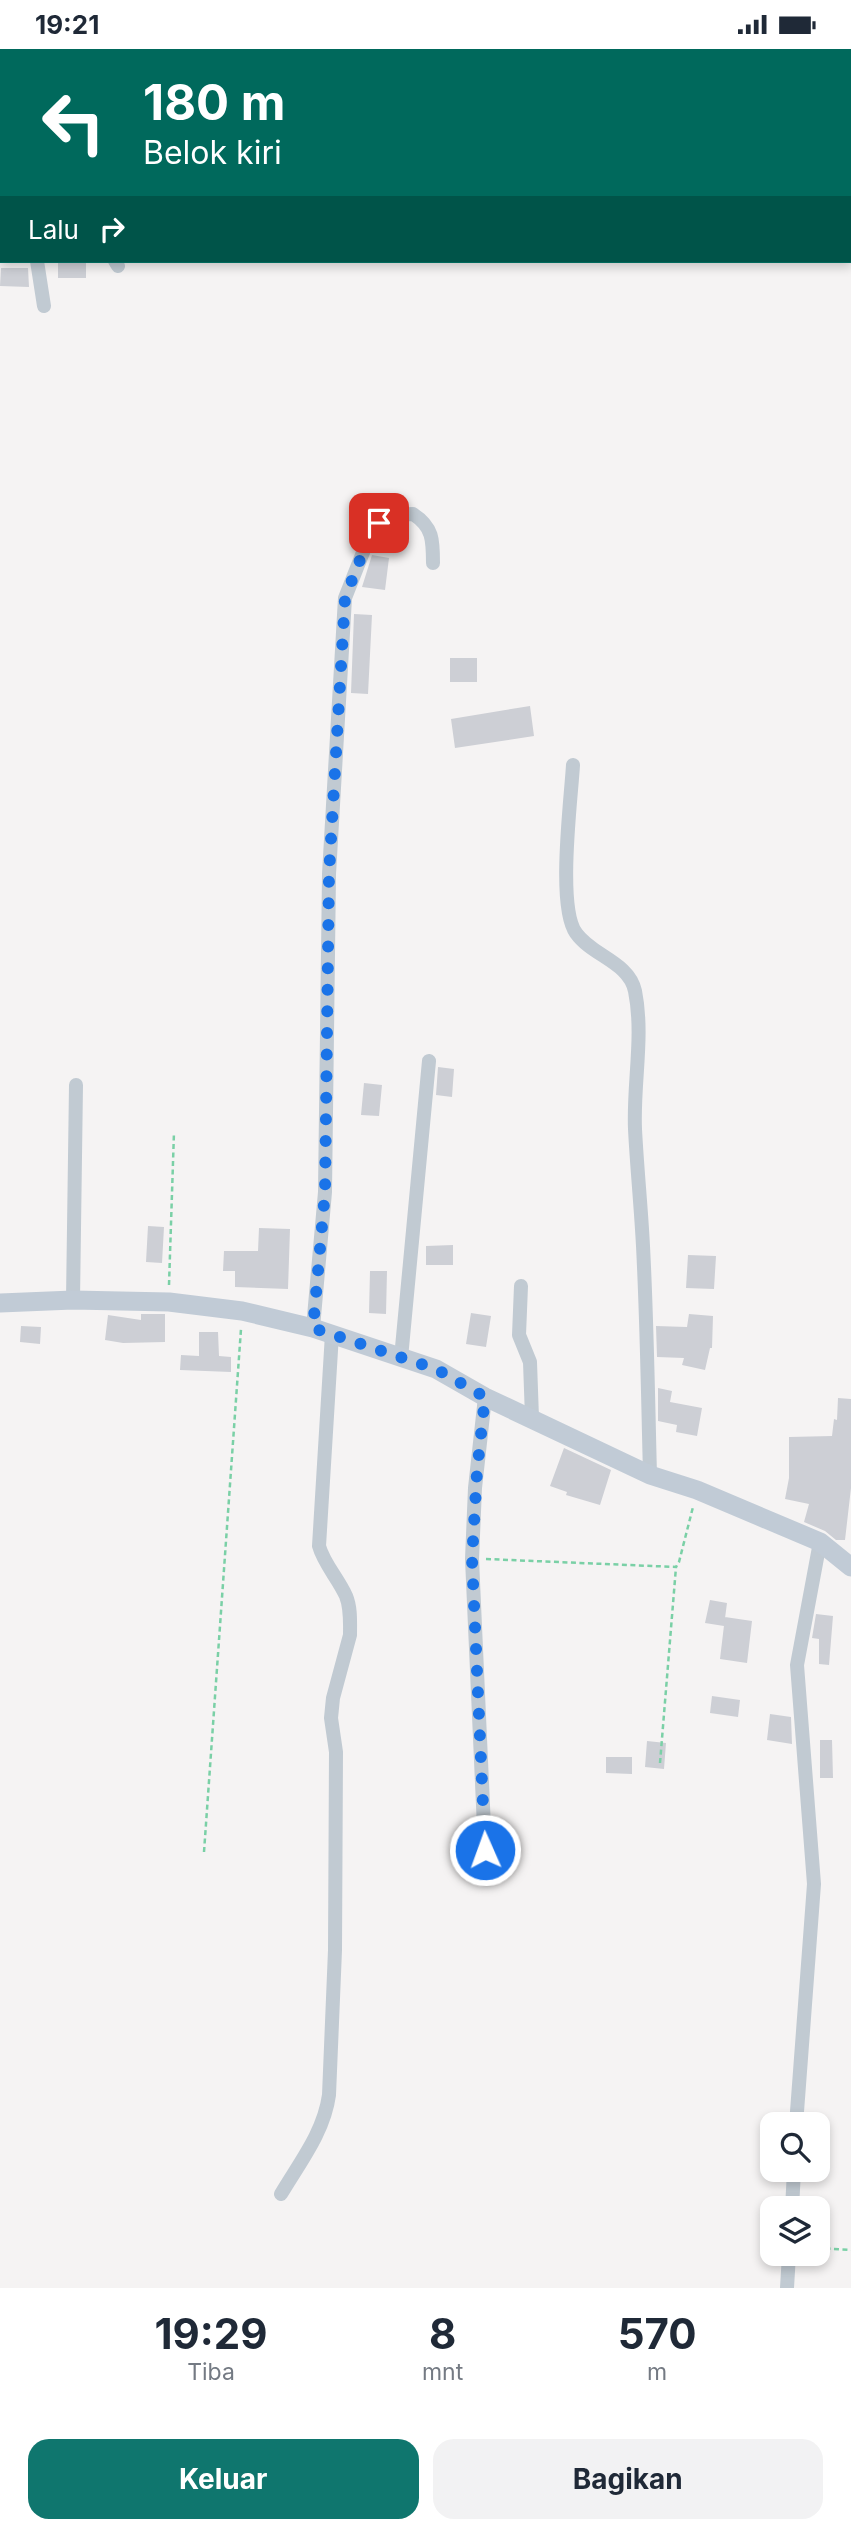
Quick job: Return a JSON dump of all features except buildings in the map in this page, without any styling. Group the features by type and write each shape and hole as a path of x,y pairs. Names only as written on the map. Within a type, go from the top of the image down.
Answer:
{"main road":[{"path":"0,1303 73,1300 169,1302 242,1311 313,1328 436,1369 485,1397 650,1475 697,1490 820,1542 851,1567"}],"street":[{"path":"37,263 44,306"},
{"path":"313,1328 325,1192 329,874 345,598 371,532 390,515 412,514 430,528 433,535 433,563"},
{"path":"573,765 567,864 567,904 572,925 576,934 590,947 629,977 635,988 638,1012 635,1130 643,1244 650,1475"},
{"path":"401,1358 429,1061"},
{"path":"73,1300 76,1085"},
{"path":"521,1286 519,1335 530,1362 532,1418"},
{"path":"281,2194 320,2129 327,2113 329,2095 335,1950 336,1752 331,1718 333,1698 350,1635 345,1595 319,1546 332,1334"},
{"path":"485,1397 472,1559 485,1850"},
{"path":"797,2112 814,1903 797,1665 820,1542"},
{"path":"787,2288 788,2266"}],"path":[{"path":"169,1302 174,1132"},
{"path":"204,1852 242,1311"},
{"path":"660,1763 676,1567 697,1490"},
{"path":"472,1559 676,1567"},
{"path":"830,2249 851,2250"}],"route":[{"path":"379,523 371,532 345,598 329,874 325,1192 313,1328 436,1369 485,1397 472,1559 485,1850"}]}
